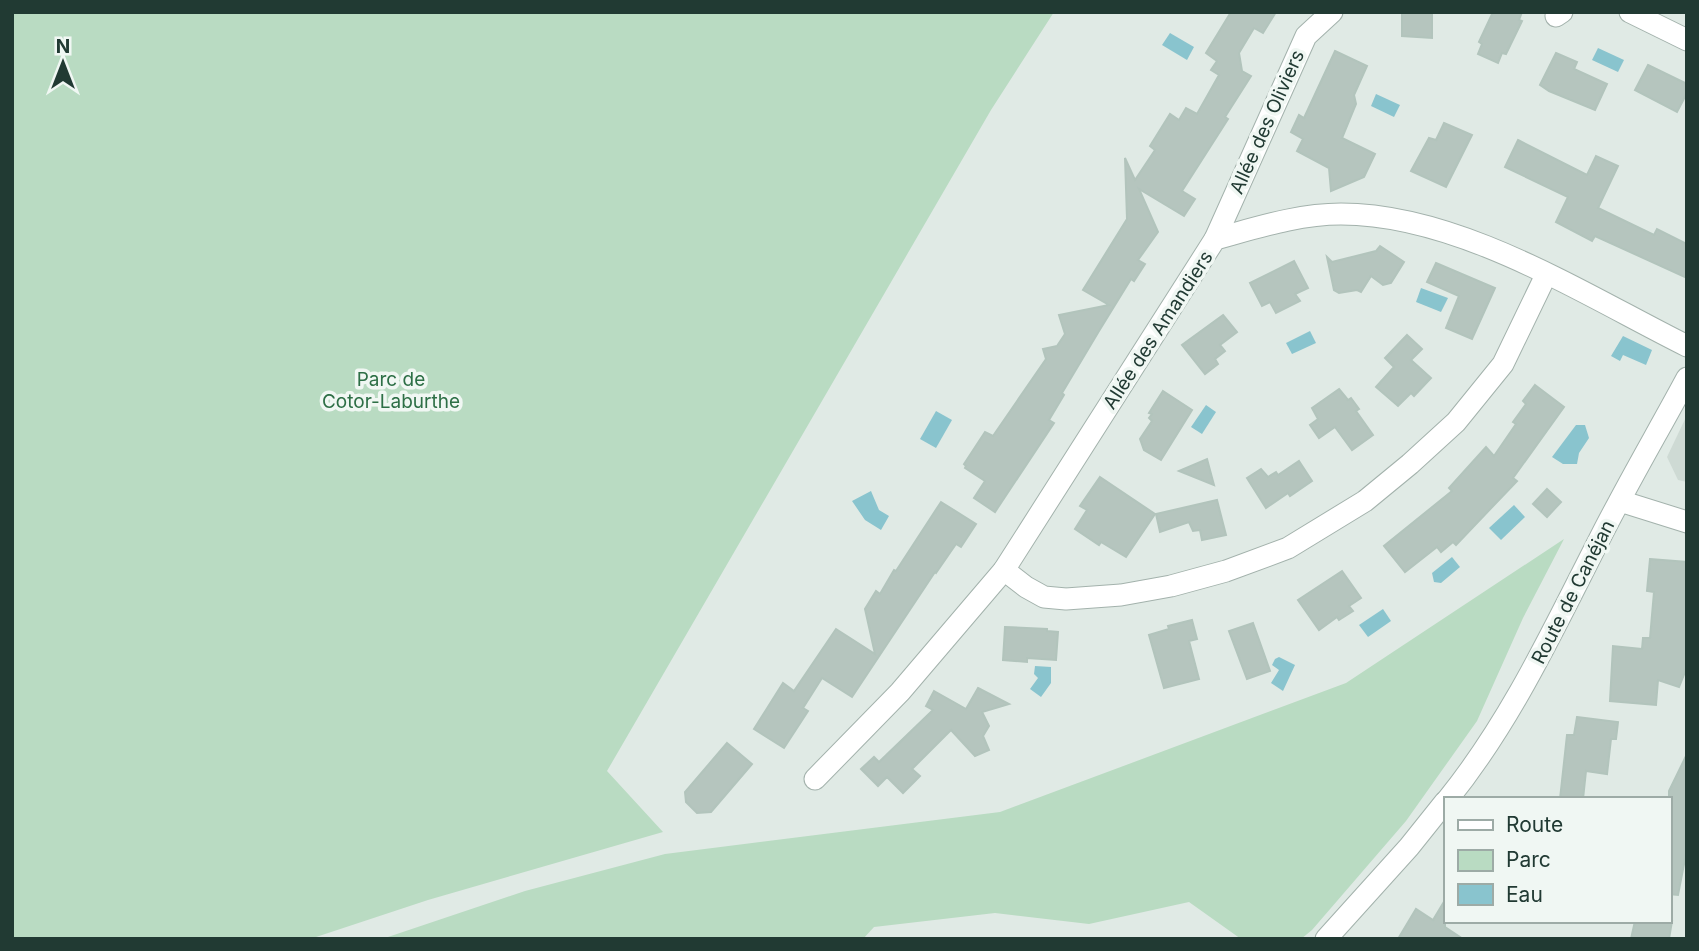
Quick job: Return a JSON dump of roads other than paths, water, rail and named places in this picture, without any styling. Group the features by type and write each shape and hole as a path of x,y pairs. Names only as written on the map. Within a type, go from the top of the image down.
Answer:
{"street":[{"name":"Allée des Oliviers","path":"1215,240 1306,36 1332,12"},
{"path":"1630,12 1687,40"},
{"name":"Allée des Amandiers","path":"815,779 900,692 1004,570 1215,240 1272,224 1342,214 1376,217 1440,229 1546,275 1687,346"},
{"path":"1004,570 1044,597 1066,599 1121,595 1171,586 1226,571 1288,548 1365,501 1456,422 1503,364 1546,275"},
{"name":"Route de Canéjan","path":"1450,797 1539,658 1687,377"},
{"path":"1620,501 1687,522"},
{"name":"Route de Canéjan","path":"1326,939 1444,805"}],"water":[{"path":"1170,33 1194,47 1187,60 1162,45"},
{"path":"1598,48 1624,60 1618,72 1592,60"},
{"path":"1376,94 1400,105 1394,117 1371,106"},
{"path":"1421,288 1448,298 1441,312 1416,302"},
{"path":"1310,331 1316,343 1292,354 1286,343"},
{"path":"1623,336 1652,350 1646,365 1623,355 1620,361 1611,356"},
{"path":"1206,405 1216,412 1202,434 1191,427"},
{"path":"936,411 952,420 936,448 920,439"},
{"path":"1576,425 1585,425 1589,438 1579,453 1577,464 1563,464 1552,457"},
{"path":"871,491 879,510 889,516 881,530 865,520 852,501"},
{"path":"1514,505 1525,517 1501,540 1489,528"},
{"path":"1452,557 1460,567 1441,583 1434,582 1432,573"},
{"path":"1383,609 1391,621 1368,637 1359,625"},
{"path":"1279,657 1295,665 1283,691 1271,683 1279,670 1272,665"},
{"path":"1035,666 1051,667 1051,683 1041,697 1030,689 1038,678 1034,674"}],"park label":[{"name":"Parc de Cotor-Laburthe","path":"391,390"}]}
